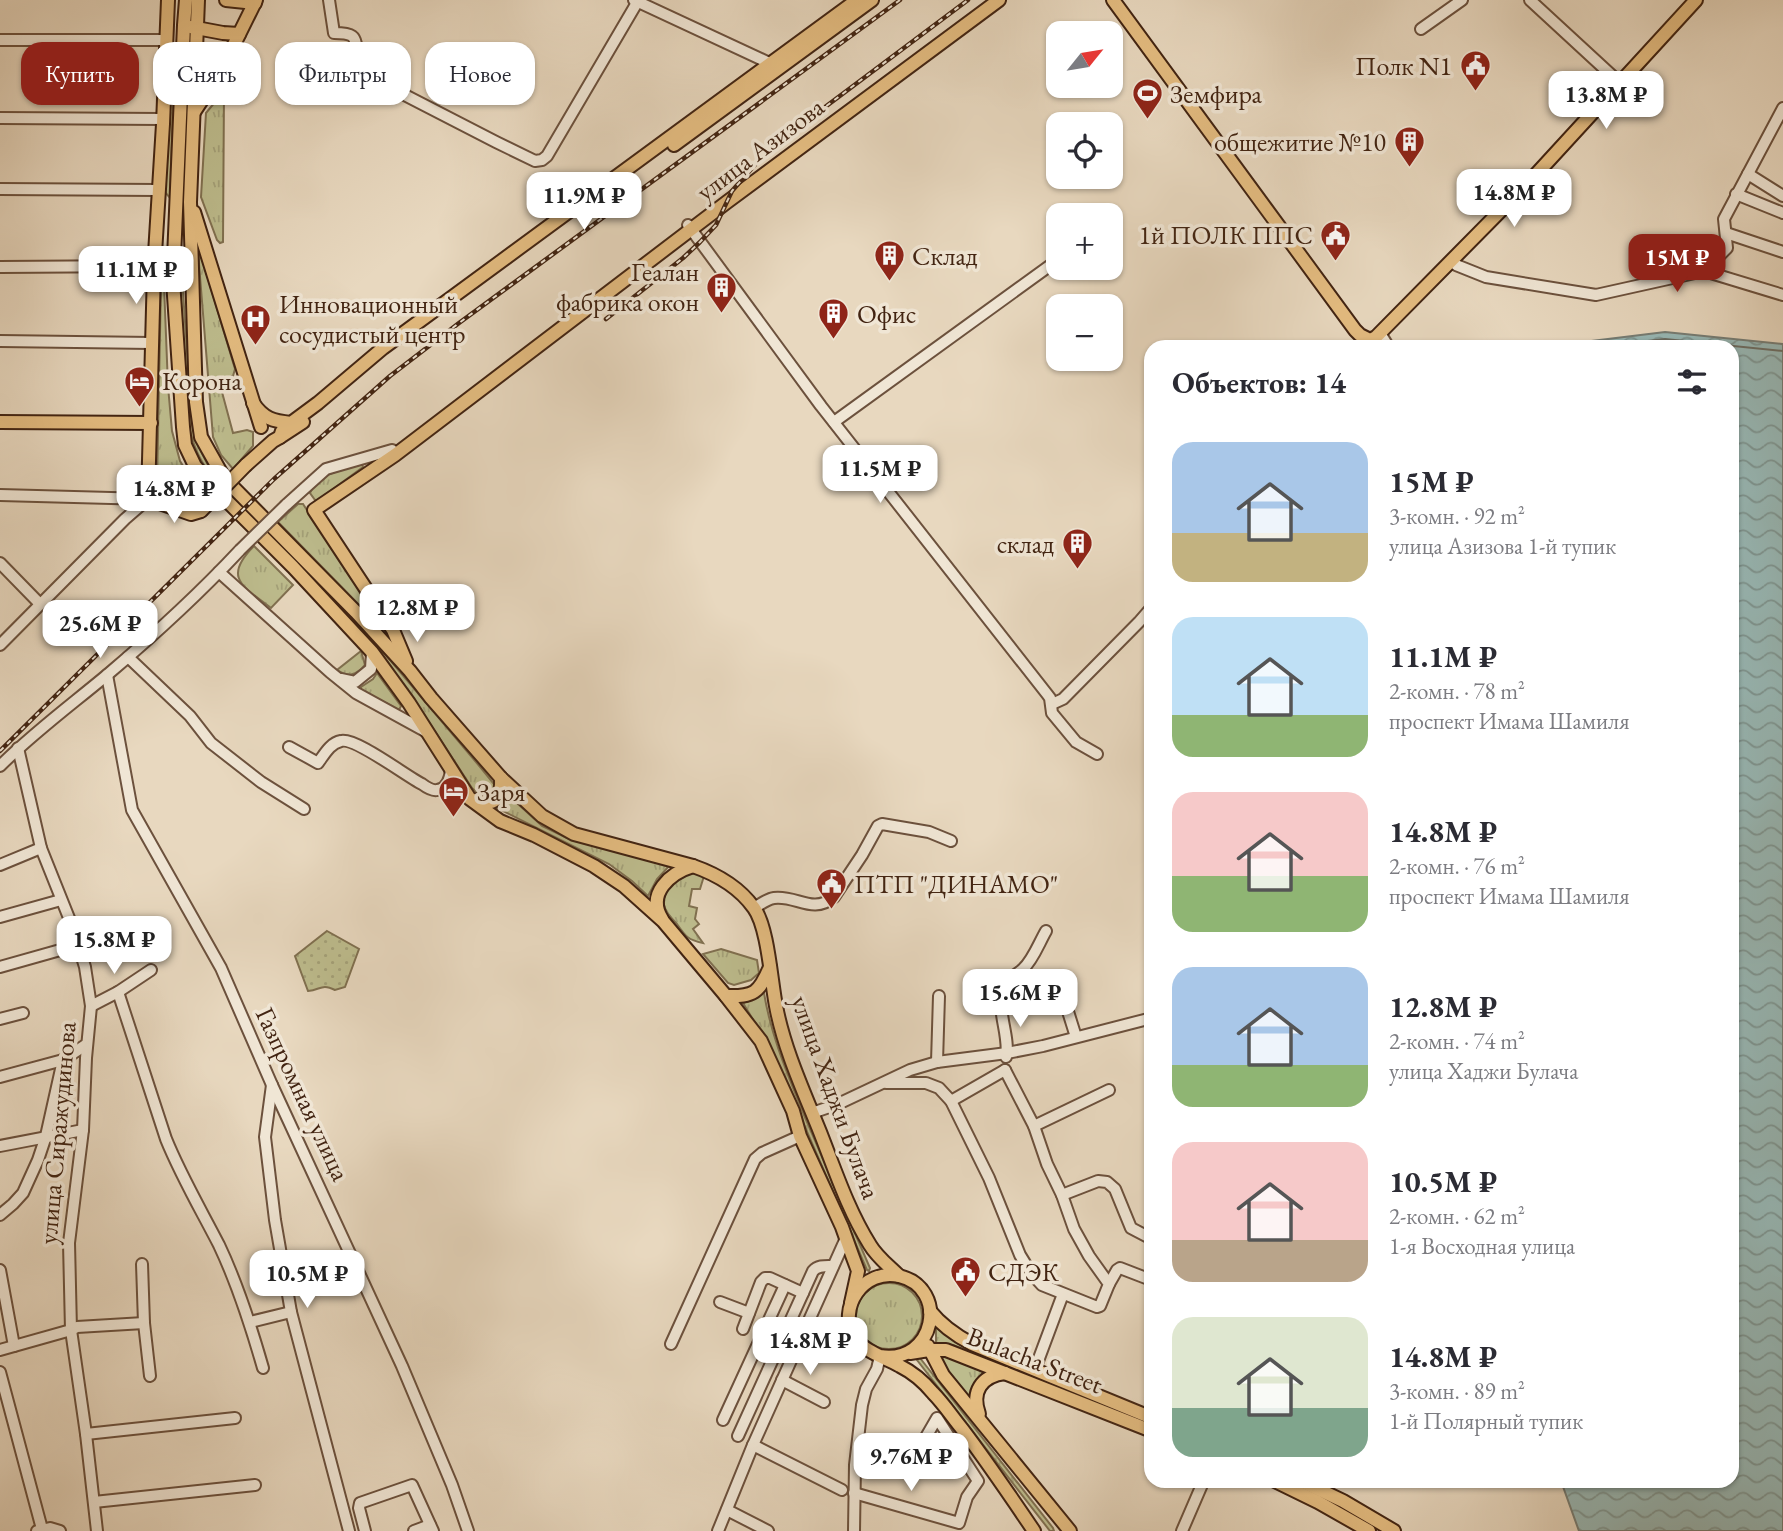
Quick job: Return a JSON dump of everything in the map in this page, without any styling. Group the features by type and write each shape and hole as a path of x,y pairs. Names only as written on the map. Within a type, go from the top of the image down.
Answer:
{"main road":[{"path":"169,0 153,270 148,499 191,514 201,511 251,461 270,430 291,423 318,404 383,348 775,65 872,0"},
{"path":"169,0 182,42"},
{"path":"186,0 194,112 190,202 197,238 253,403 270,430"},
{"path":"190,27 198,0"},
{"path":"194,112 221,71 256,1 226,0"},
{"path":"775,65 857,0"},
{"name":"улица Азизова","path":"967,21 990,0"},
{"name":"улица Азизова","path":"314,510 690,227 999,0"},
{"path":"1105,0 1353,340"},
{"path":"1113,0 1356,330 1371,340"},
{"path":"1377,340 1530,181 1696,0"},
{"path":"1377,340 1456,265 1548,170 1702,0"},
{"path":"190,27 239,34"},
{"name":"улица Хаджи Булача","path":"185,42 190,27"},
{"path":"163,114 168,105"},
{"name":"улица Хаджи Булача","path":"180,105 173,281 180,403 186,445 195,466 372,652 470,799 500,821 594,866 624,886 663,921 726,996 761,1041 846,1238 858,1271 851,1303"},
{"path":"158,190 177,208"},
{"name":"улица Хаджи Булача","path":"197,238 196,402 201,437 224,478 410,671 501,778 542,816 574,834 693,866 720,877 754,908 761,922 782,1029 812,1113 860,1228 872,1248 899,1276"},
{"path":"153,270 173,281"},
{"path":"0,422 151,424"},
{"path":"314,510 393,630 410,671"},
{"path":"382,641 393,630"},
{"path":"470,799 482,803 497,799 501,790 501,778"},
{"path":"663,921 657,905 660,892 672,875 693,866"},
{"path":"726,996 745,997 758,989 770,967"},
{"path":"880,1356 900,1355 914,1349 925,1336 930,1322 927,1299 921,1290 913,1282 899,1276 883,1276 870,1280 857,1291 851,1303 849,1319 854,1336 867,1350 880,1356 902,1366 933,1393 986,1461 1034,1531"},
{"name":"Bulacha Street","path":"930,1311 942,1325 962,1339 1144,1427"},
{"path":"925,1336 929,1350 943,1375 1069,1531"},
{"name":"Bulacha Street","path":"900,1355 946,1350 1005,1373 1032,1375 1144,1415"},
{"path":"981,1421 975,1404 978,1390 985,1380 1005,1373"},
{"path":"1289,1488 1369,1531"},
{"path":"1316,1488 1394,1531"}],"street":[{"path":"329,0 334,33 350,35 356,41 356,65 360,72 535,160 542,160 547,156 636,1 775,65"},
{"path":"1421,29 1462,0"},
{"path":"1530,0 1620,83"},
{"path":"0,40 167,40"},
{"path":"1704,271 1727,248 1724,219 1783,108"},
{"path":"0,118 163,114"},
{"path":"1748,174 1783,196"},
{"path":"0,189 158,190"},
{"path":"1736,194 1783,213"},
{"path":"690,227 834,422 1047,694 1052,704 1052,713 1076,742 1097,754"},
{"path":"1726,233 1783,252"},
{"path":"1456,265 1486,277 1597,295 1704,271 1783,295"},
{"path":"0,267 143,266 153,270"},
{"path":"834,422 1046,268"},
{"path":"0,341 152,343"},
{"name":"улица Азизова","path":"0,766 128,657 286,505 327,470 393,453"},
{"path":"301,491 314,510"},
{"path":"0,495 148,499"},
{"path":"0,645 148,499"},
{"path":"0,563 40,604"},
{"path":"219,572 356,693 427,732"},
{"path":"1052,704 1063,699 1144,615"},
{"path":"330,672 355,682 371,669 372,652"},
{"path":"128,657 190,716 211,743 261,782 304,809"},
{"name":"Газпромная улица","path":"107,675 132,810 221,968 402,1366 452,1485 468,1531"},
{"path":"289,747 318,763 335,744 343,740 354,742 432,790 441,789 447,783 451,770"},
{"name":"улица Сиражудинова","path":"18,748 41,848 85,967 91,1006 83,1130 69,1243 71,1330 97,1531"},
{"path":"754,908 774,898 811,905 829,901 878,825 929,832 951,841"},
{"path":"0,865 41,848"},
{"path":"0,917 61,900"},
{"path":"1046,931 1026,966 1003,984 1001,1015 1007,1046 1005,1070 1034,1126 1074,1229 1109,1284"},
{"path":"0,967 78,945"},
{"path":"91,1006 151,970"},
{"path":"1060,986 1076,1037"},
{"path":"118,992 170,1149 219,1246 250,1322 263,1368"},
{"path":"937,1062 940,996"},
{"path":"0,1019 23,1013"},
{"path":"812,1113 886,1083 910,1070 937,1062 1044,1046 1144,1020"},
{"path":"0,1077 63,1060 87,1044"},
{"path":"0,1215 23,1192 46,1136 63,1060"},
{"path":"951,1101 1005,1070"},
{"path":"886,1083 926,1083 939,1088 951,1101 989,1178 1020,1255 1042,1285 1097,1307 1102,1304 1109,1284 1120,1268 1144,1277"},
{"path":"272,1085 265,1137 275,1220 291,1312 349,1531"},
{"path":"1034,1126 1109,1090"},
{"path":"0,1146 83,1130"},
{"path":"671,1344 755,1159 762,1153 800,1136"},
{"path":"1062,1195 1098,1181 1107,1182 1115,1189 1131,1228 1144,1235"},
{"path":"718,1531 753,1445 846,1238"},
{"path":"142,1264 144,1323 150,1376"},
{"path":"738,1436 816,1268 833,1266"},
{"path":"0,1269 13,1346"},
{"path":"743,1329 765,1278 803,1293"},
{"path":"723,1420 785,1285"},
{"path":"1032,1375 1063,1294"},
{"path":"720,1302 749,1313"},
{"path":"250,1322 291,1312"},
{"path":"0,1350 76,1327 144,1323"},
{"path":"854,1531 855,1465 862,1405 880,1356"},
{"path":"0,1371 40,1530 50,1528 60,1531"},
{"path":"766,1376 824,1402"},
{"path":"86,1434 235,1418"},
{"path":"854,1493 959,1523 967,1497 978,1480 937,1418 915,1456 910,1471"},
{"path":"753,1445 842,1490"},
{"path":"94,1502 255,1485"},
{"path":"365,1531 360,1503 412,1485 431,1528 414,1531"},
{"path":"1182,1531 1201,1488"},
{"path":"727,1510 768,1531"}],"green space":[{"path":"173,105 170,198 164,191 167,107"},
{"path":"213,105 224,105 223,242 220,243 201,197 206,113"},
{"path":"198,252 235,369 233,376 219,381 233,433 247,430 253,432 253,446 233,469 221,455 213,437"},
{"path":"181,262 192,425 204,458 216,477 352,615 494,784 495,791 489,796 481,795 472,788 375,648 316,583 213,479 205,466 195,448 189,426 180,285"},
{"path":"161,285 164,285 172,431 180,461 206,496 196,506 189,507 161,490 157,483"},
{"path":"362,464 363,467 318,500 310,493 325,477"},
{"path":"298,504 303,504 373,611 369,615 278,522"},
{"path":"254,546 293,585 271,608 245,587 238,574 244,557"},
{"path":"361,651 365,665 358,671 345,674 337,670"},
{"path":"377,673 401,706 399,710 361,690"},
{"path":"508,795 542,826 567,838 670,865 657,879 648,896 609,864 497,808"},
{"path":"692,872 704,876 700,889 692,889 689,906 697,908 695,919 699,924 693,929 703,943 685,935 667,913 664,905 668,889 677,880"},
{"path":"327,931 359,949 345,987 335,990 324,987 308,991 295,956"},
{"path":"721,949 757,960 759,973 751,980 734,985 728,983 703,954"},
{"path":"764,993 786,1070 869,1271 772,1051 743,1003"},
{"path":"889,1283 902,1286 912,1293 919,1303 922,1316 919,1329 912,1339 902,1346 889,1349 876,1346 866,1339 859,1329 856,1316 859,1303 866,1293 876,1286"},
{"path":"936,1325 1026,1372 953,1345 936,1344"},
{"path":"939,1354 985,1369 972,1396 969,1397 943,1365"},
{"path":"920,1358 1054,1531 1050,1531 917,1360"}],"water":[{"path":"1665,332 1783,344 1783,1531 1579,1531 1564,1488 1739,1488 1739,340 1600,340"}],"railway":[{"path":"0,751 274,479 390,376 900,0"},
{"path":"606,319 700,242 716,225 732,191 759,160 785,137 968,0"}],"place":[{"name":"Полк N1","path":"1475,93"},
{"name":"Земфира","path":"1147,121"},
{"name":"общежитие №10","path":"1409,169"},
{"name":"1й ПОЛК ППС","path":"1336,262"},
{"name":"Склад","path":"889,283"},
{"name":"Геалан фабрика окон","path":"722,314"},
{"name":"Офис","path":"834,341"},
{"name":"Инновационный сосудистый центр","path":"256,346"},
{"name":"Корона","path":"139,408"},
{"name":"склад","path":"1077,571"},
{"name":"Заря","path":"454,819"},
{"name":"ПТП \"ДИНАМО\"","path":"831,911"},
{"name":"СДЭК","path":"965,1299"}]}
